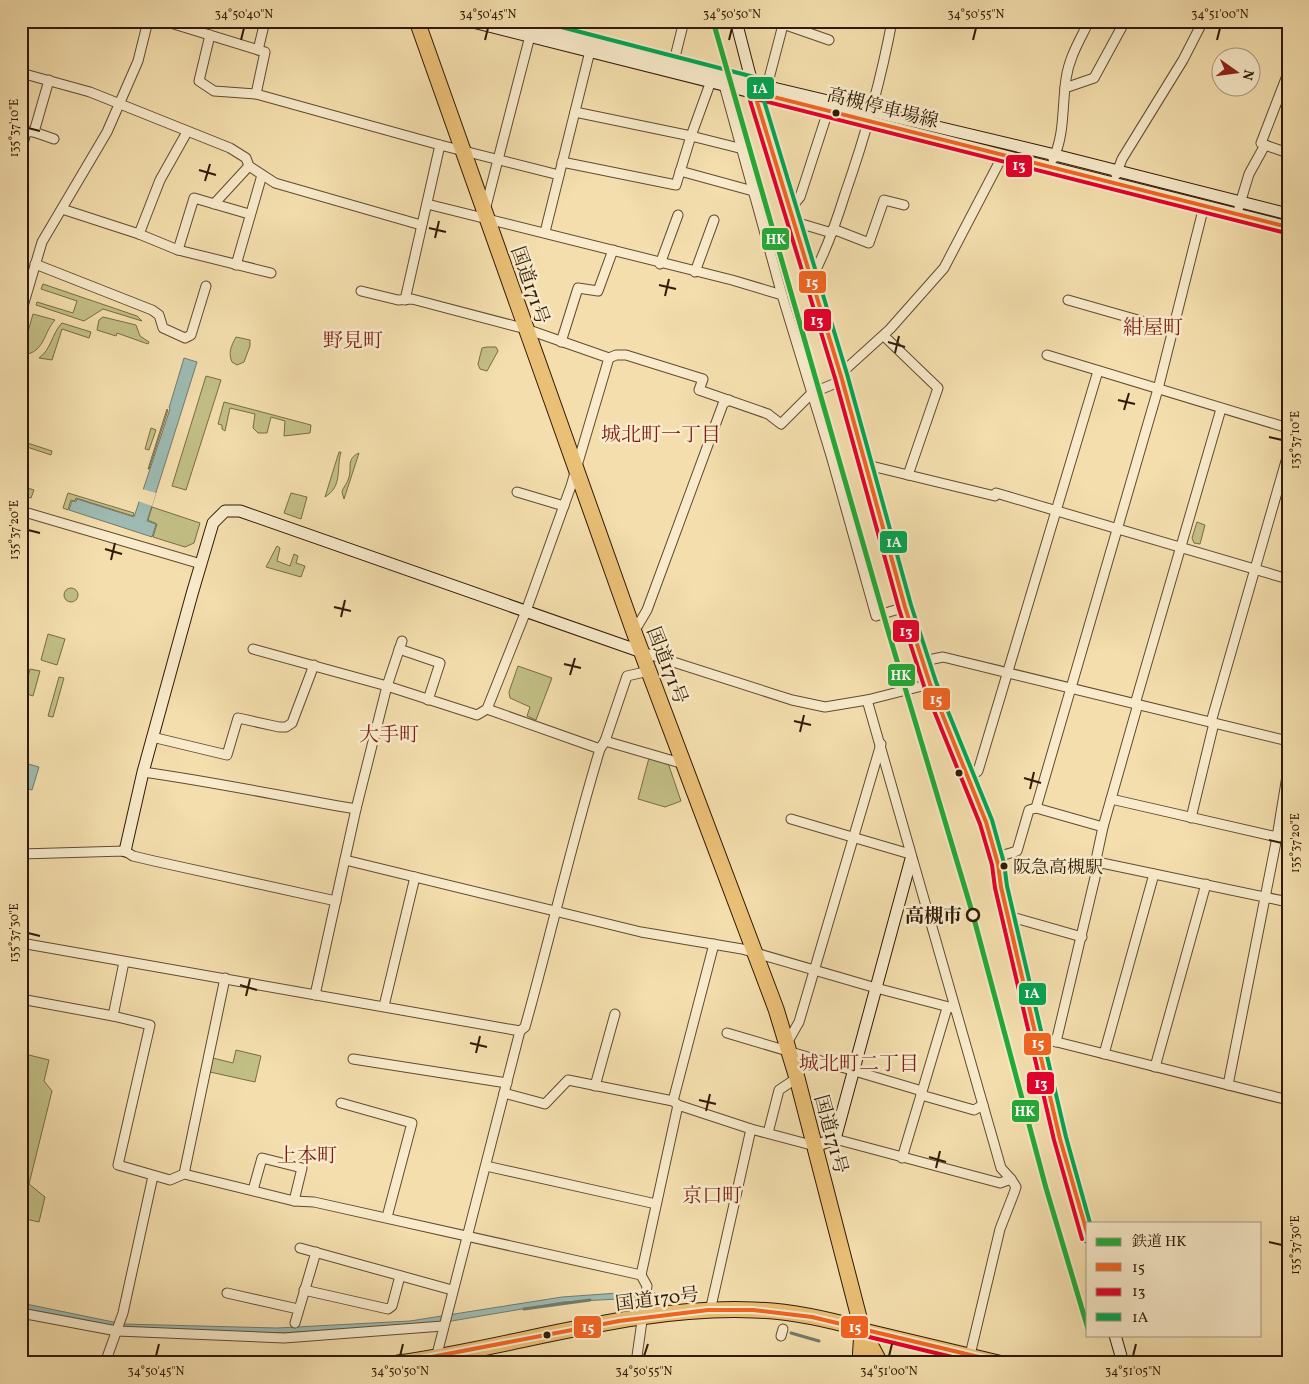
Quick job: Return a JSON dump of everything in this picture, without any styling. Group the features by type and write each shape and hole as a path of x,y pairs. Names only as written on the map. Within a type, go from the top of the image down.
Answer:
{"highway":[{"name":"国道171号","path":"417,21 634,632 756,953 797,1078 862,1329 880,1363"},
{"name":"国道170号","path":"398,1363 436,1358 492,1345 643,1318 710,1311 754,1310 797,1314 830,1320 862,1329"},
{"name":"国道171号","path":"860,1363 862,1329"}],"main road":[{"path":"862,1329 1005,1363"}],"street":[{"path":"21,313 42,242 107,132 120,105 138,61 148,21"},
{"path":"164,21 264,52 256,94"},
{"path":"258,50 265,21"},
{"name":"高槻停車場線","path":"468,21 590,51 673,67 724,85 753,88 767,86 1003,155 1288,227"},
{"name":"高槻停車場線","path":"512,21 753,88 828,111 871,116 1055,155 1288,214"},
{"path":"673,67 684,21"},
{"path":"736,21 753,88 791,208 867,465 905,607 930,684 986,822 996,857 1060,1139 1086,1231"},
{"path":"812,278 833,231 871,116 892,21"},
{"path":"1049,167 1055,155 1059,139 1065,88 1072,53 1089,21"},
{"path":"1065,88 1094,78 1125,21"},
{"path":"1112,183 1136,136 1183,60 1203,21"},
{"path":"767,86 784,22 828,40"},
{"path":"210,35 199,81 214,91 256,94 440,145 559,175"},
{"path":"486,215 530,36"},
{"path":"545,232 590,51"},
{"path":"21,72 90,92 230,148 246,158 249,166 275,183 421,225"},
{"path":"1288,73 1262,143 1288,153"},
{"path":"21,152 27,132 49,80"},
{"path":"562,162 676,185 711,81"},
{"path":"724,85 782,295 876,616 905,607"},
{"path":"791,208 800,197 828,111"},
{"path":"575,112 692,136 743,149"},
{"path":"27,132 54,138"},
{"path":"139,234 160,180 187,132"},
{"path":"405,300 440,145"},
{"path":"1238,215 1249,174 1265,145"},
{"path":"361,291 405,300 412,299 526,329 610,358 616,355 626,355 702,379 699,390 768,414 781,424 812,393 836,384 847,368 884,336 944,268 1003,155"},
{"path":"214,204 249,166"},
{"path":"680,171 753,190"},
{"path":"236,265 249,214 262,175"},
{"path":"178,250 194,198 249,214"},
{"path":"795,222 833,231 869,243 884,200 904,205"},
{"path":"427,204 486,215 660,264 732,280 782,295"},
{"path":"1036,808 1158,389 1204,206"},
{"path":"62,208 139,234 178,250 271,273"},
{"path":"660,264 678,215"},
{"path":"695,272 714,220"},
{"path":"561,342 578,288 598,291 613,250"},
{"path":"35,264 144,306 159,315 163,328 185,338 191,335 206,286"},
{"path":"1068,300 1173,330"},
{"path":"884,336 938,388 908,475"},
{"path":"1047,356 1288,428"},
{"path":"253,648 477,714 487,709 526,611 564,506 610,358"},
{"path":"967,779 978,771 1098,371"},
{"path":"634,632 647,610 723,404 729,400"},
{"path":"1056,1042 1082,938 1103,827 1221,408"},
{"path":"1191,818 1213,723 1288,454"},
{"path":"867,465 995,494 1288,579"},
{"path":"517,492 564,506"},
{"path":"125,851 152,737 201,564 216,518 224,511 235,510 642,652 792,700 825,707 867,700 930,684"},
{"path":"21,511 201,564"},
{"path":"315,995 356,809 387,686 400,645 440,663 428,700"},
{"path":"924,667 936,658 943,657 1288,741"},
{"path":"152,737 227,755 238,718 283,728 292,723 314,665"},
{"path":"436,1358 520,1031 525,1027 582,808 627,676 649,671"},
{"path":"867,700 911,856 950,1008 983,1105 1001,1168 1016,1187 1000,1229 970,1355"},
{"path":"487,709 603,745 685,764"},
{"path":"788,1047 799,1022 854,839 880,744"},
{"path":"1228,1085 1277,837 1288,770"},
{"path":"143,772 227,784 267,794 356,809"},
{"path":"1111,799 1277,837"},
{"path":"996,857 1017,852 1029,810 1036,808 1103,827"},
{"path":"791,819 911,856"},
{"path":"21,854 125,851 133,856 154,861 336,901"},
{"path":"835,1139 911,856"},
{"path":"345,860 641,932 756,953 950,1008"},
{"path":"1097,862 1288,902"},
{"path":"1104,1054 1154,874"},
{"path":"384,1006 415,877"},
{"path":"1156,1067 1206,884"},
{"path":"1008,916 1082,938"},
{"path":"21,943 520,1031"},
{"path":"641,1275 675,1103 714,944"},
{"path":"113,1016 124,962"},
{"path":"184,1174 224,978"},
{"path":"21,999 113,1016 150,1025 118,1165 170,1180 184,1174 294,1200 314,1202 467,1234 641,1275 648,1286 636,1363"},
{"path":"902,1158 921,1093 950,1008"},
{"path":"595,1086 615,1014"},
{"path":"727,1033 788,1047 974,1110 983,1105"},
{"path":"1037,1037 1288,1100"},
{"path":"352,1059 507,1083"},
{"path":"768,1133 779,1090 797,1078"},
{"path":"504,1094 545,1104 568,1080 675,1103 751,1129 815,1146 835,1139 1000,1183 1011,1179"},
{"path":"341,1103 412,1123 387,1217"},
{"path":"710,1311 751,1129"},
{"path":"253,1190 262,1158 302,1168 294,1200"},
{"path":"486,1166 656,1204"},
{"path":"105,1363 123,1314 153,1176"},
{"path":"300,1248 452,1290"},
{"path":"295,1323 316,1252"},
{"path":"304,1290 388,1309 392,1306 400,1276"},
{"path":"227,1293 298,1309"},
{"path":"21,1312 117,1331 284,1338 444,1321"},
{"path":"1115,1336 1123,1363"}],"shaded area":[{"path":"43,284 137,316 142,321 103,309 84,321 36,305 37,302 73,313 77,301 41,289"},
{"path":"33,314 55,320 38,348 28,354 21,372 21,356"},
{"path":"103,317 136,325 140,336 149,342 148,344 117,333 116,336 97,330 99,320"},
{"path":"62,323 91,332 89,338 62,329 52,360 39,358 46,351"},
{"path":"236,337 250,340 250,346 244,362 237,365 232,362 230,356 231,346"},
{"path":"496,347 498,351 487,371 480,369 478,364 482,348"},
{"path":"206,376 221,380 186,490 172,486"},
{"path":"224,402 311,425 310,433 284,436 285,421 271,417 267,433 258,433 253,428 255,414 230,408 225,431 222,429 222,425 218,424"},
{"path":"167,409 168,410 148,469"},
{"path":"151,428 156,430 149,450 145,449"},
{"path":"21,441 52,451 51,455 21,445"},
{"path":"339,452 341,452 337,482 331,493 325,497"},
{"path":"359,453 344,499 342,492 350,473 350,464 352,458"},
{"path":"21,486 34,490 31,498 21,495"},
{"path":"68,493 134,513 133,516 76,498 75,501 71,500 68,510 63,508"},
{"path":"291,493 307,497 301,519 284,513"},
{"path":"152,507 200,523 194,543 185,547 153,537 157,524 148,520"},
{"path":"1197,522 1205,525 1200,544 1194,543 1192,538"},
{"path":"277,546 280,548 277,561 290,566 294,554 298,556 296,563 305,566 301,577 266,567"},
{"path":"68,588 74,588 78,595 74,602 68,602 64,598 64,592"},
{"path":"48,634 65,639 57,665 41,660"},
{"path":"518,666 552,678 536,720 527,716 530,707 510,698 509,692"},
{"path":"30,669 40,671 33,696 24,693"},
{"path":"59,677 64,678 53,717 48,716"},
{"path":"649,758 668,763 681,801 665,807 638,799"},
{"path":"236,1050 261,1056 255,1082 210,1072 213,1058 233,1063"},
{"path":"21,1053 49,1060 44,1081 52,1091 29,1184 45,1197 39,1222 21,1218"}],"water":[{"path":"184,358 197,362 147,521 156,524 152,537 69,510 72,501 76,502 77,499 134,517 170,409"},
{"path":"21,762 39,767 32,790 21,787"},
{"path":"632,1292 655,1293 655,1297 563,1302 440,1323 282,1333 125,1330 21,1309 21,1303 123,1324 277,1328 410,1321 562,1297"}],"pier":[{"path":"142,489 156,493 152,506 138,501"}],"waterway":[{"path":"524,1309 590,1300"},
{"path":"791,1333 819,1341"}],"rail line":[{"name":"HK","path":"713,21 889,634 973,915 1046,1188 1086,1322"}],"transit line":[{"name":"1A","path":"538,21 754,77 758,81 847,374 911,605 936,682 992,820 1004,863 1007,886 1066,1137 1090,1222"},
{"name":"15","path":"754,92 841,376 905,607 930,684 986,822 998,864 1001,887 1060,1139 1086,1229"},
{"name":"15","path":"754,92 1288,227"},
{"name":"13","path":"748,94 835,378 899,609 924,686 980,824 992,865 995,888 1054,1140 1082,1239"},
{"name":"13","path":"752,98 1286,233"},
{"name":"15","path":"400,1363 619,1321 708,1310 753,1310 812,1317 1004,1363"},
{"name":"13","path":"861,1335 977,1363"}],"place":[{"name":"阪急高槻駅","path":"1004,866"},
{"name":"高槻市","path":"973,915"}],"district":[{"name":"紺屋町","path":"1153,327"},
{"name":"野見町","path":"353,340"},
{"name":"城北町一丁目","path":"661,434"},
{"name":"大手町","path":"389,734"},
{"name":"城北町二丁目","path":"859,1063"},
{"name":"上本町","path":"307,1155"},
{"name":"京口町","path":"712,1195"}]}
